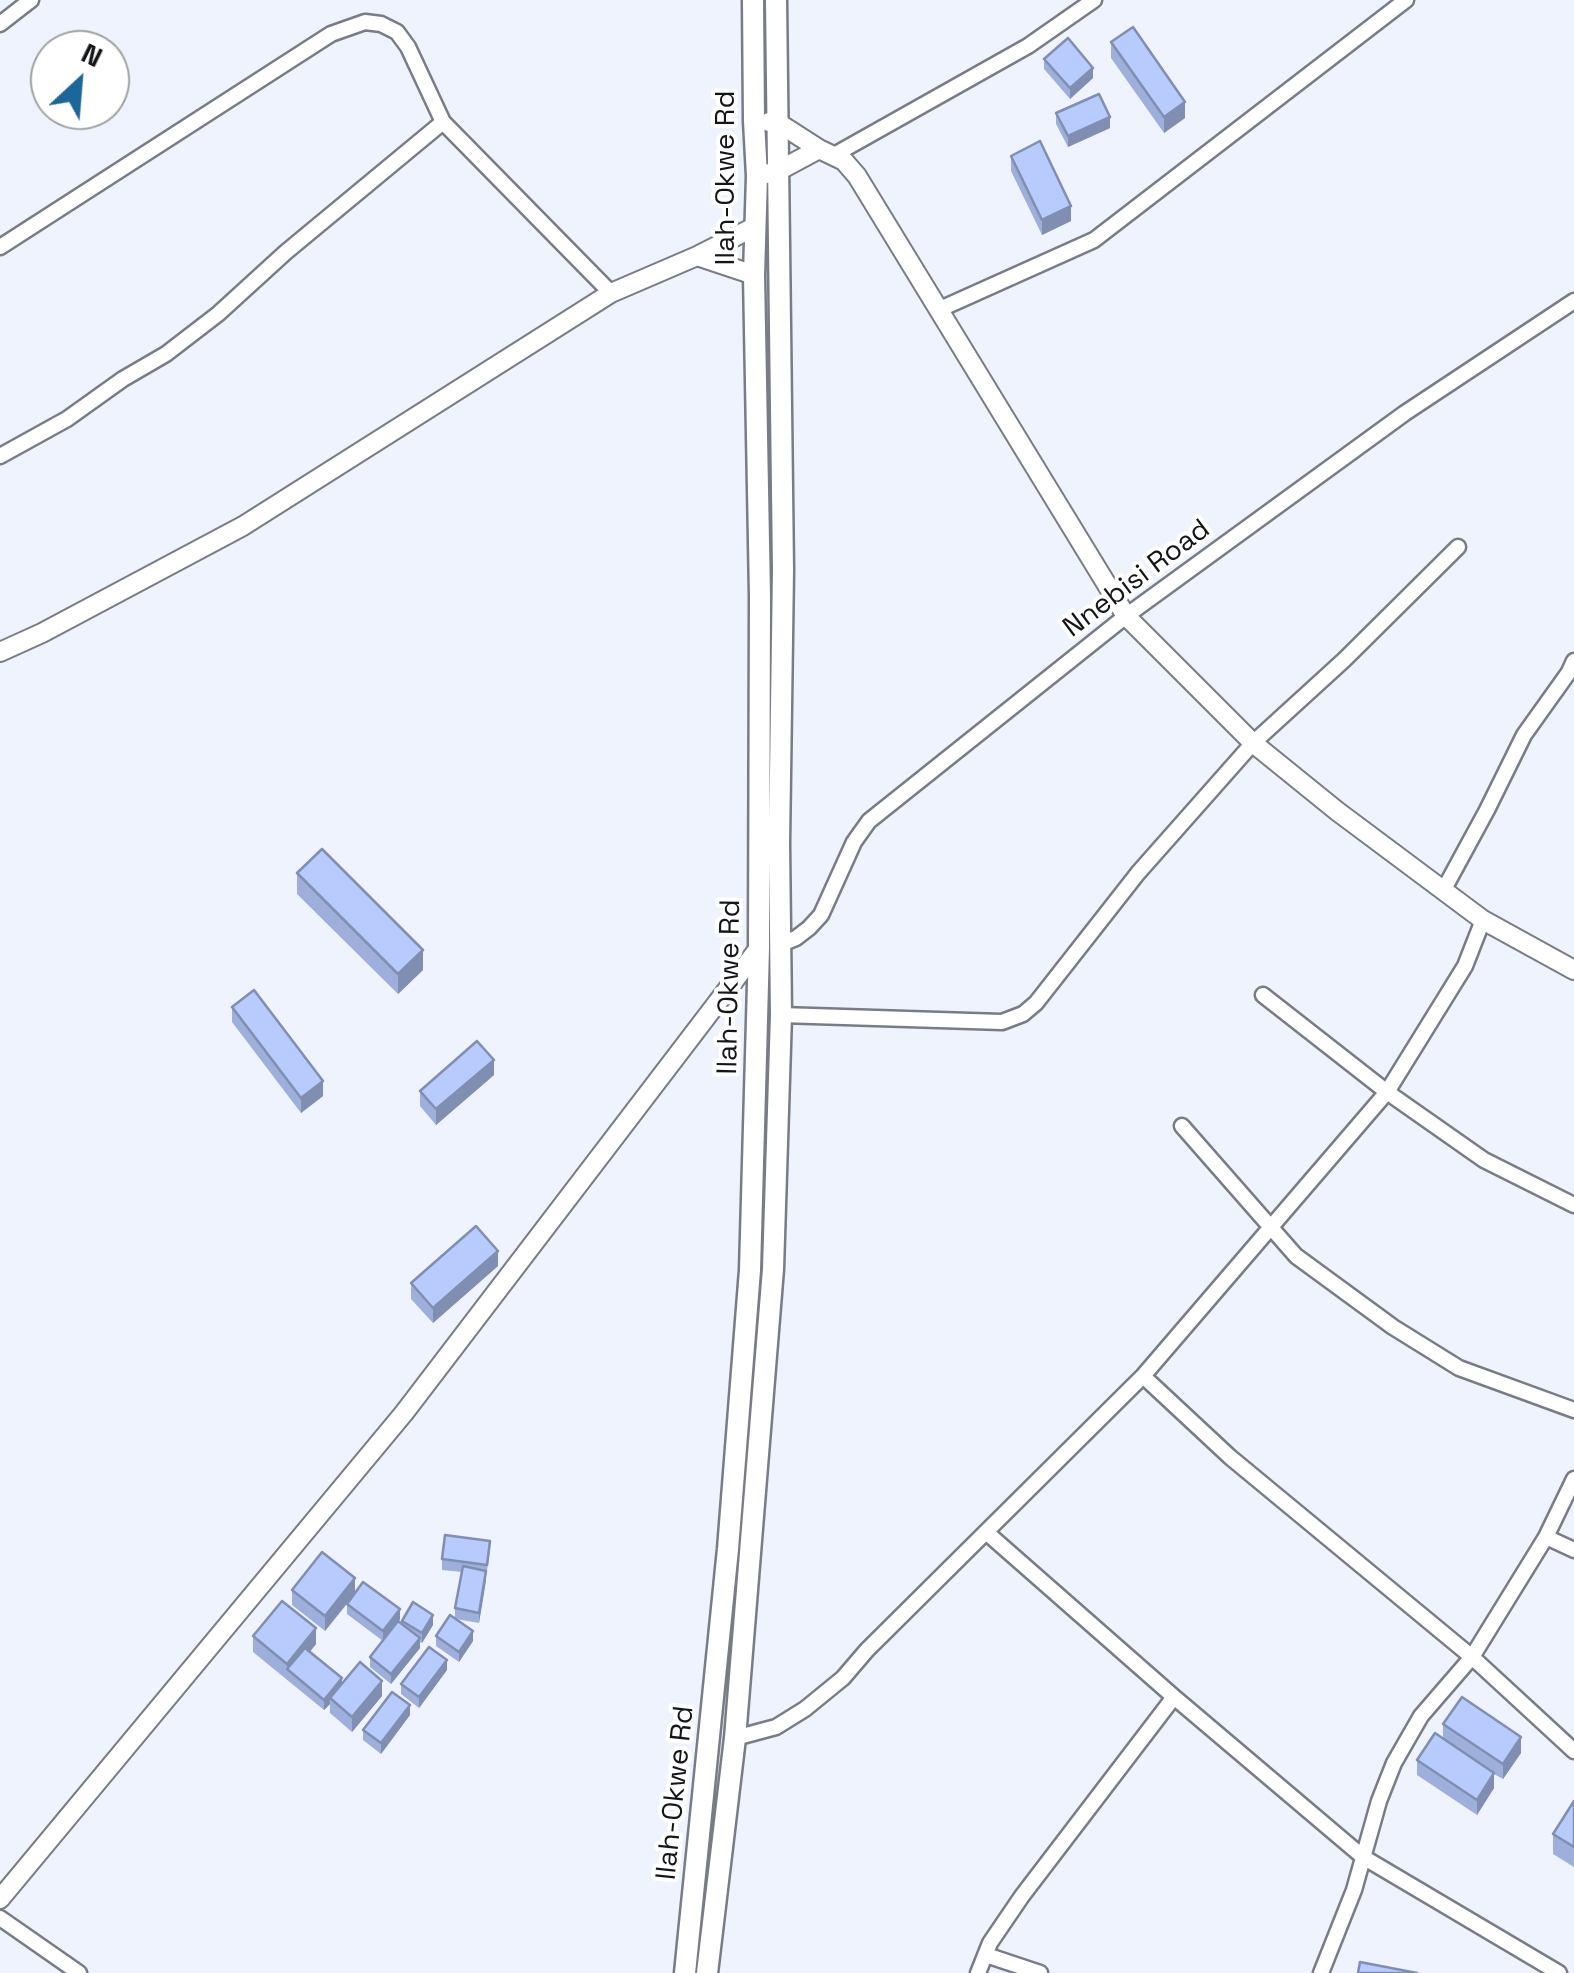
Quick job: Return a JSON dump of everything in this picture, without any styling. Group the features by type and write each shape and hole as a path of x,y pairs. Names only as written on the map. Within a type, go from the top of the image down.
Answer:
{"main road":[{"name":"Ilah-Okwe Rd","path":"684,1973 726,1569 749,1288 769,947 755,407 757,176 753,0"},
{"path":"707,1973 735,1738 773,1269 781,1015 769,947 783,570 776,0"}],"street":[{"path":"0,24 31,0"},
{"path":"757,176 778,172 826,152 1028,46 1094,0"},
{"path":"938,310 1094,240 1406,0"},
{"path":"0,247 331,34 365,22 397,32 408,46 443,122 611,293"},
{"path":"0,456 68,418 166,354 443,122"},
{"path":"754,122 778,122 844,161 857,176 1126,616 1252,743 1337,811 1483,920 1574,970"},
{"path":"0,652 243,526 611,293 756,226"},
{"path":"697,256 754,275"},
{"name":"Nnebisi Road","path":"769,947 796,938 820,915 854,842 869,821 1126,616 1405,413 1574,301"},
{"path":"781,1015 1002,1022 1023,1014 1252,743 1344,660 1458,546"},
{"path":"1442,891 1524,735 1574,661"},
{"path":"735,1738 776,1727 805,1710 842,1678 1143,1376 1387,1092 1465,966 1483,920"},
{"path":"0,1900 404,1413 769,947"},
{"path":"1263,995 1387,1092 1484,1160 1574,1206"},
{"path":"1182,1126 1296,1256 1393,1327 1459,1368 1574,1410"},
{"path":"1143,1376 1230,1458 1472,1657 1574,1751"},
{"path":"1321,1973 1354,1890 1394,1763 1421,1716 1472,1657 1546,1537 1574,1479"},
{"path":"986,1532 1363,1857 1559,1973"},
{"path":"1546,1537 1574,1550"},
{"path":"978,1973 990,1944 1022,1896 1174,1697"},
{"path":"0,1918 80,1973"},
{"path":"986,1955 1040,1973"}],"building":[{"path":"1133,27 1185,102 1164,117 1111,42"},
{"path":"1068,38 1093,68 1070,88 1044,59"},
{"path":"1099,94 1110,117 1068,136 1056,113"},
{"path":"1040,141 1071,206 1042,220 1011,156"},
{"path":"322,849 423,950 398,974 297,873"},
{"path":"254,990 323,1081 301,1098 232,1007"},
{"path":"477,1041 494,1060 436,1109 420,1091"},
{"path":"476,1226 498,1251 433,1308 411,1283"},
{"path":"445,1535 490,1541 487,1565 442,1559"},
{"path":"322,1552 355,1578 325,1616 292,1590"},
{"path":"463,1566 486,1571 479,1613 455,1608"},
{"path":"363,1582 400,1609 383,1631 347,1604"},
{"path":"282,1601 316,1628 287,1664 253,1636"},
{"path":"413,1602 433,1615 422,1633 402,1621"},
{"path":"450,1615 473,1631 459,1652 436,1636"},
{"path":"398,1621 420,1638 391,1674 370,1657"},
{"path":"429,1647 447,1660 419,1697 401,1684"},
{"path":"305,1648 342,1678 324,1700 287,1669"},
{"path":"360,1662 382,1681 352,1717 330,1698"},
{"path":"392,1692 410,1705 381,1743 363,1730"},
{"path":"1462,1697 1521,1737 1503,1764 1443,1724"},
{"path":"1435,1733 1494,1773 1477,1800 1417,1760"},
{"path":"1574,1801 1574,1847 1553,1834"},
{"path":"1360,1962 1417,1973 1358,1973"}]}
